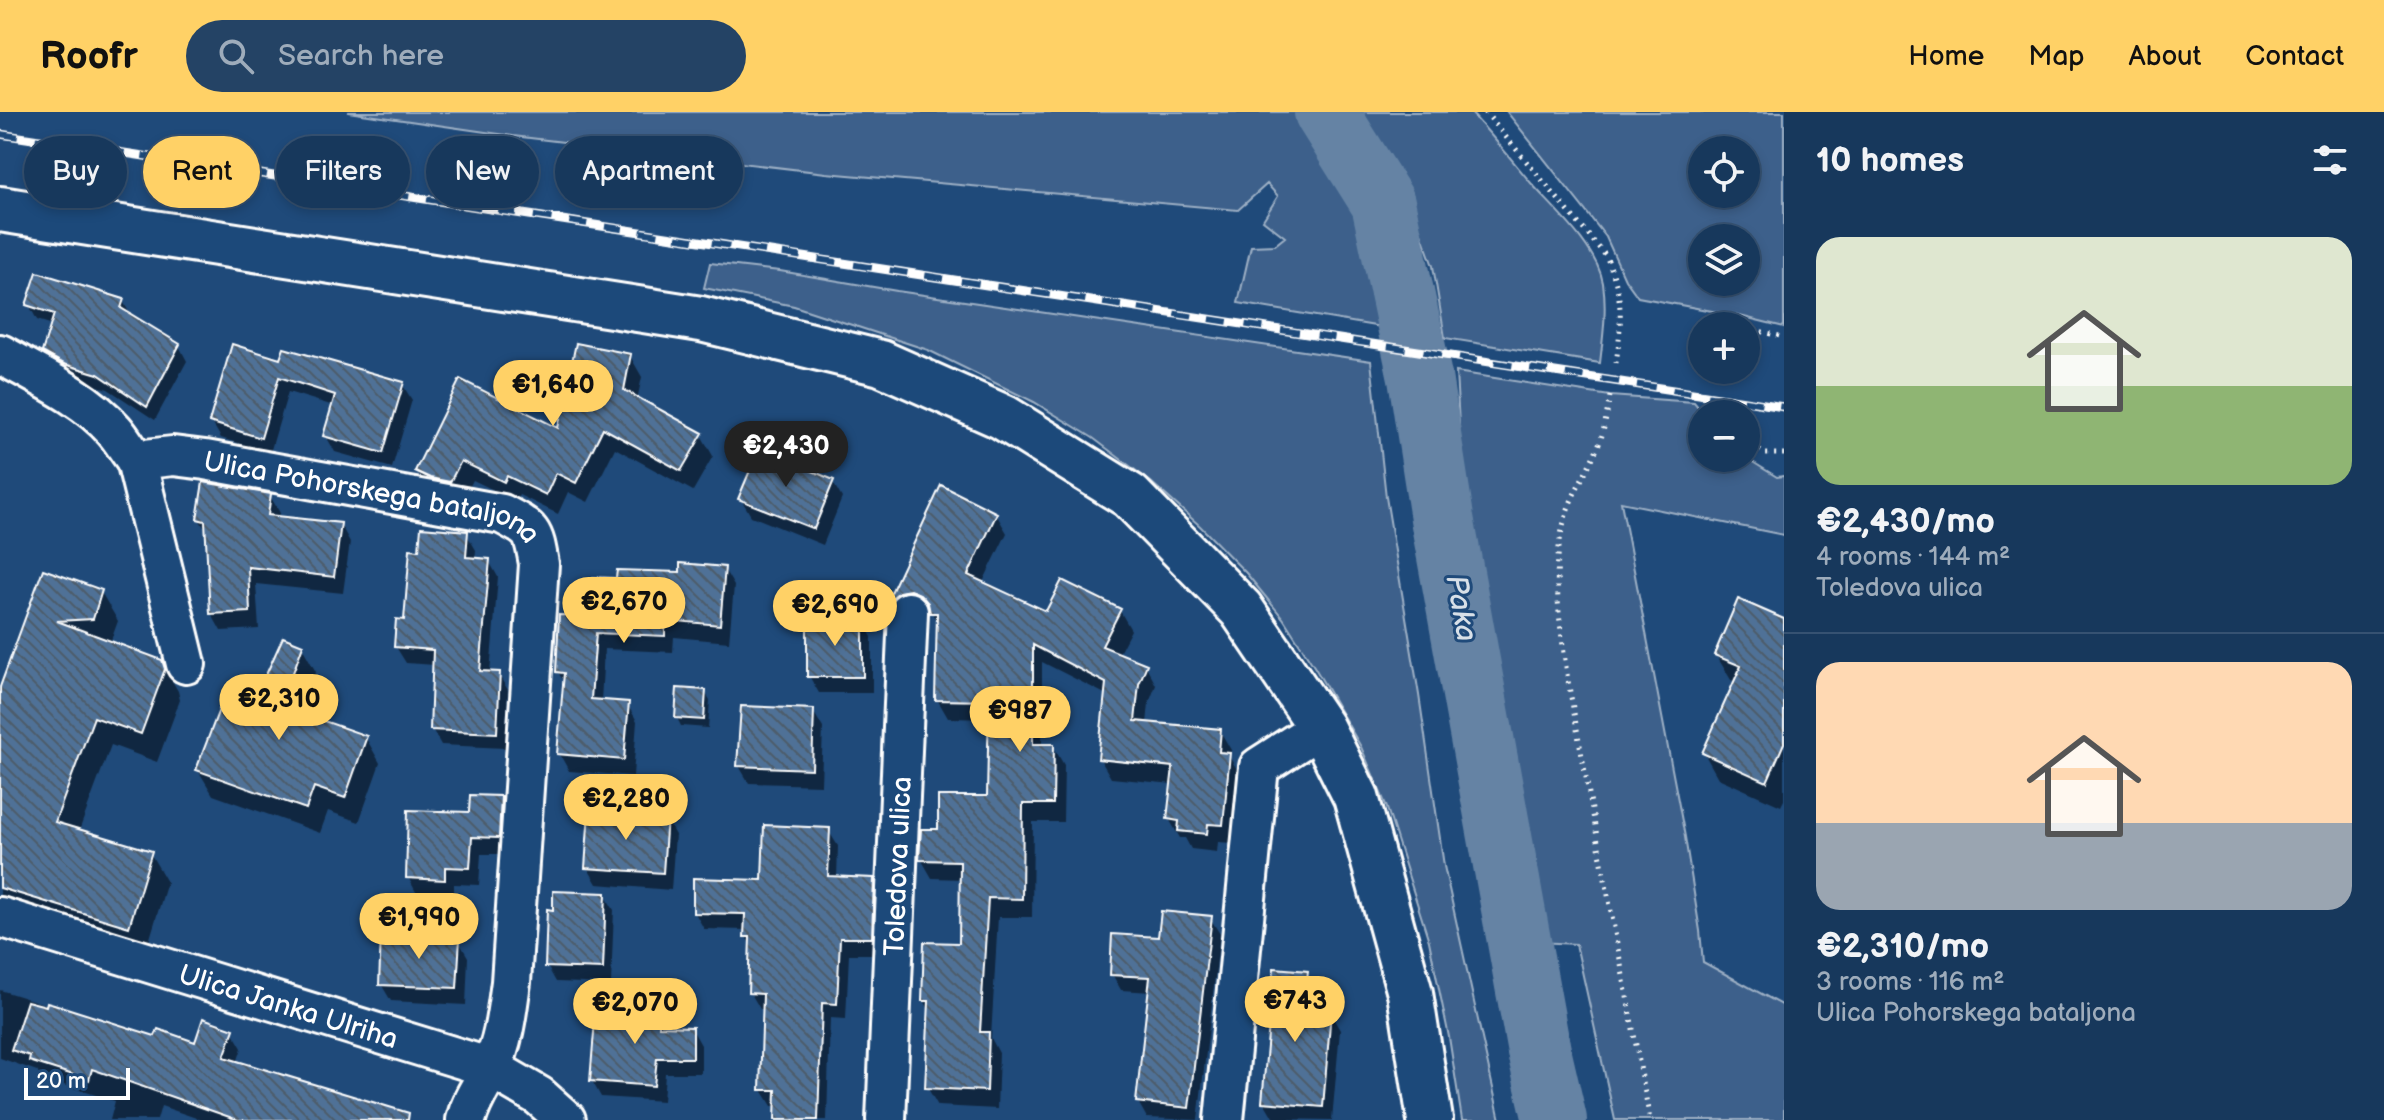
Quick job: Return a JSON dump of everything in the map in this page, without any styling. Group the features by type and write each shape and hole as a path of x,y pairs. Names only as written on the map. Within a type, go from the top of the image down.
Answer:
{"main road":[{"path":"0,209 701,319 881,363 1003,417 1130,496 1241,609 1321,727 1356,797 1410,993 1430,1120"}],"street":[{"path":"0,354 93,411 114,429 136,460 186,664"},
{"name":"Ulica Pohorskega bataljona","path":"136,460 173,456 205,460 502,514 521,524 534,537 539,564 511,982 504,1033 466,1120"},
{"name":"Toledova ulica","path":"886,1120 908,612"},
{"path":"1224,1120 1259,767 1321,727"},
{"name":"Ulica Janka Ulriha","path":"0,917 491,1068 539,1096 566,1120"}],"path":[{"path":"1485,112 1606,256 1617,281 1620,301 1621,326 1616,363"},
{"path":"1760,331 1784,337"},
{"path":"1610,396 1601,439 1572,496 1562,526 1558,571 1560,621 1573,713 1650,1120"},
{"path":"1760,450 1766,454 1784,454"}],"shaded area":[{"path":"348,112 1299,112 1333,161 1360,214 1379,271 1393,329 1238,303 1251,246 1275,245 1285,237 1263,220 1278,196 1267,184 1238,210 743,163 743,136 555,136 555,141 539,139 539,136 513,136"},
{"path":"1351,112 1470,112 1584,242 1599,269 1604,293 1600,363 1445,338 1433,266 1408,197"},
{"path":"1507,112 1784,112 1784,327 1760,321 1760,312 1718,312 1638,297 1625,279 1606,237"},
{"path":"710,263 1371,361 1386,497 1444,866 1500,1120 1462,1120 1429,941 1386,805 1361,747 1315,668 1283,618 1246,573 1151,482 1093,438 1034,402 928,350 794,306 704,288"},
{"path":"1456,372 1610,396 1688,402 1688,472 1760,472 1760,467 1777,477 1784,476 1784,535 1621,502 1685,837 1703,962 1784,1006 1784,1120 1615,1120 1576,944 1538,942 1462,478"}],"building":[{"path":"37,272 124,299 121,308 180,344 147,407 98,374 64,364 42,352 54,314 26,305"},
{"path":"576,343 631,354 624,390 703,433 681,471 603,428 576,483 556,473 546,495 507,476 504,482 461,461 450,482 415,471 460,379 558,428"},
{"path":"232,344 280,359 284,348 404,382 383,453 323,436 335,395 279,377 261,438 209,422"},
{"path":"759,449 834,480 814,529 738,499"},
{"path":"203,482 271,494 268,515 341,523 334,577 248,567 250,612 210,614 205,521 197,519"},
{"path":"941,485 997,513 968,575 1046,611 1062,580 1121,609 1102,646 1147,664 1139,684 1135,721 1221,729 1219,752 1230,753 1223,825 1208,824 1207,834 1178,831 1179,821 1167,819 1173,767 1098,759 1106,683 1033,645 1033,744 1054,744 1053,804 1023,804 1022,899 988,898 980,1032 989,1032 987,1091 925,1088 929,1001 922,1001 924,942 959,943 960,861 919,860 921,829 938,829 938,796 987,796 989,701 935,700 937,613 930,613 928,603 920,594 910,590 899,592 890,600 886,612 882,612"},
{"path":"421,527 468,531 466,557 490,559 480,671 500,672 497,733 430,730 433,650 394,647 396,619 404,620 410,549 419,550"},
{"path":"680,563 725,567 720,625 665,620 665,636 596,633 591,699 629,702 624,760 557,754 564,673 556,672 559,615 591,616 593,577 616,578 617,570 680,572"},
{"path":"43,569 102,590 93,619 57,621 162,660 165,669 141,734 94,717 55,822 152,851 129,927 0,888 0,687"},
{"path":"1738,599 1784,619 1784,743 1767,782 1702,753 1741,666 1714,655"},
{"path":"807,618 863,618 863,677 807,677"},
{"path":"283,637 303,645 281,706 367,736 345,798 314,787 306,809 196,770 228,686 256,697"},
{"path":"677,688 706,690 704,720 675,718"},
{"path":"741,706 814,709 812,769 737,766"},
{"path":"470,795 501,796 499,838 472,837 470,868 445,867 445,880 406,878 408,810 469,812"},
{"path":"589,811 667,816 663,873 585,868"},
{"path":"764,825 830,828 828,876 874,878 872,938 840,938 837,1004 822,1003 818,1120 775,1120 776,1090 760,1090 763,994 748,993 750,937 744,937 745,914 693,913 693,878 762,880"},
{"path":"553,891 606,893 603,969 545,967 547,909 553,910"},
{"path":"1161,911 1212,916 1189,1108 1136,1102 1150,977 1110,975 1112,934 1158,937"},
{"path":"381,934 460,938 457,988 379,985"},
{"path":"1274,968 1308,971 1304,1009 1331,1011 1323,1107 1262,1102"},
{"path":"27,1001 46,1006 47,1002 155,1036 158,1029 195,1042 203,1018 234,1029 224,1057 409,1113 408,1120 238,1120 92,1069 89,1080 29,1061 30,1056 11,1050"},
{"path":"596,1008 660,1014 659,1026 693,1027 693,1058 657,1058 654,1086 590,1081"}],"waterway":[{"name":"Paka","path":"1326,112 1383,203 1420,377 1442,518 1539,1051 1555,1120"}],"railway":[{"path":"0,134 1784,407"}]}
